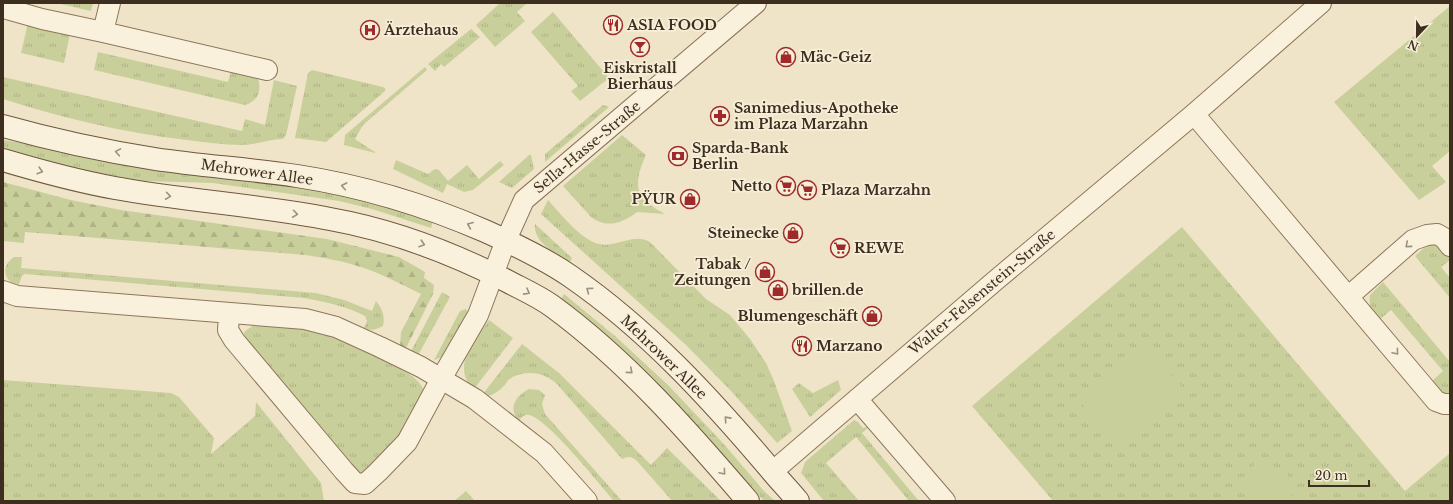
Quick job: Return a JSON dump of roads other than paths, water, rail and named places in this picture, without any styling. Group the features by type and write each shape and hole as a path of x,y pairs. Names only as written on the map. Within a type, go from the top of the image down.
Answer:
{"main road":[{"name":"Mehrower Allee","path":"3,126 106,150 156,159 297,176 370,191 445,215 506,240 569,275 620,314 703,393 798,501"},
{"path":"3,160 51,174 116,188 331,219 434,248 493,274 551,305 638,378 748,501"}],"street":[{"path":"103,32 110,3"},
{"name":"Walter-Felsenstein-Straße","path":"772,472 996,280 1194,114 1321,3"},
{"name":"Sella-Hasse-Straße","path":"506,240 524,200 744,7"},
{"path":"3,8 42,19 267,70"},
{"path":"1194,114 1436,400 1444,404 1450,404"},
{"path":"1349,296 1413,240 1427,235 1437,234 1444,238 1450,246"},
{"path":"229,314 228,330 234,340 344,471 355,483 365,484 407,442 478,315 506,240"},
{"path":"3,291 18,296 305,319 336,327 380,347 441,379 475,399 544,453 586,501"},
{"path":"857,399 945,501"}],"place":[{"name":"ASIA FOOD","path":"613,25"},
{"name":"Ärztehaus","path":"370,30"},
{"name":"Eiskristall Bierhaus","path":"640,47"},
{"name":"Mäc-Geiz","path":"786,57"},
{"name":"Sanimedius-Apotheke im Plaza Marzahn","path":"720,116"},
{"name":"Sparda-Bank Berlin","path":"678,156"},
{"name":"Netto","path":"786,186"},
{"name":"Plaza Marzahn","path":"807,190"},
{"name":"PŸUR","path":"690,199"},
{"name":"Steinecke","path":"793,233"},
{"name":"REWE","path":"840,248"},
{"name":"Tabak / Zeitungen","path":"765,272"},
{"name":"brillen.de","path":"778,290"},
{"name":"Blumengeschäft","path":"872,316"},
{"name":"Marzano","path":"802,346"}]}
